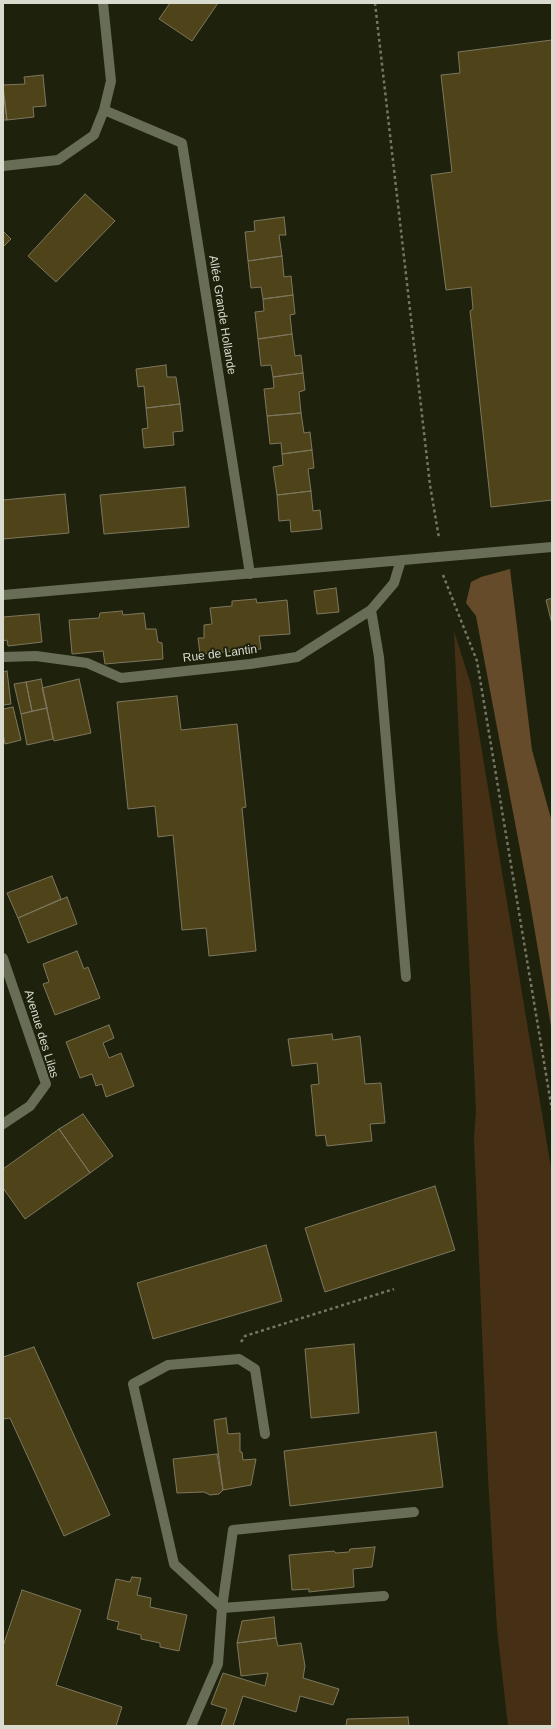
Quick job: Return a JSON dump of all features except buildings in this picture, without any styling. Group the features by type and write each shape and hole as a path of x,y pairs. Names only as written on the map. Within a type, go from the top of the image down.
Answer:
{"street":[{"path":"3,166 58,160 94,135 104,110 111,82 103,3"},
{"name":"Allée Grande Hollande","path":"104,110 182,143 250,574"},
{"path":"3,595 552,547"},
{"name":"Rue de Lantin","path":"3,657 36,656 87,663 121,678 250,664 297,657 371,610 394,583 401,560"},
{"path":"371,610 379,657 406,977"},
{"name":"Avenue des Lilas","path":"3,958 46,1084 30,1106 3,1124"},
{"path":"265,1434 255,1369 239,1359 168,1365 133,1384 174,1564 222,1608 384,1596"},
{"path":"191,1726 218,1664 222,1608 233,1530 414,1512"}],"path":[{"path":"375,3 430,485 442,556 443,575 477,661 552,1110"},
{"path":"228,1360 245,1336 394,1289"}],"shaded area":[{"path":"510,569 532,750 552,822 552,1032 529,897 476,616 466,603 471,582 481,577"},
{"path":"454,631 471,685 552,1174 552,1726 508,1726 497,1629 488,1477 474,1138 476,1111"}]}
